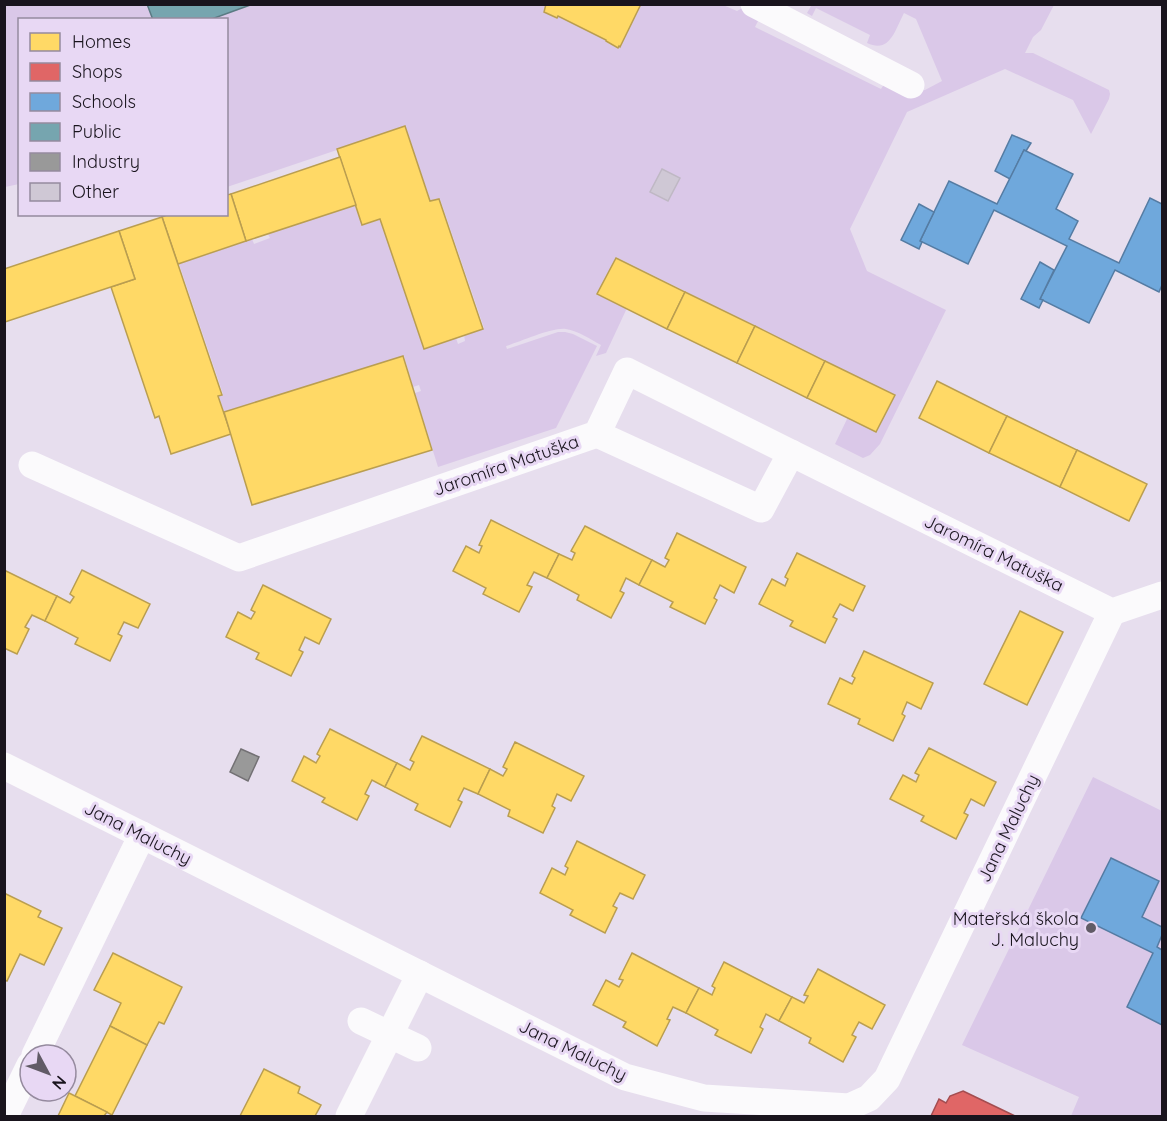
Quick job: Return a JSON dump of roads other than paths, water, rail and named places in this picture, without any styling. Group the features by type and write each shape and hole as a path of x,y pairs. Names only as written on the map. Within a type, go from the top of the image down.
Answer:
{"street":[{"path":"754,4 911,85"},
{"name":"Jaromíra Matuška","path":"32,465 239,558 597,434 627,370 1112,612"},
{"path":"597,434 760,509 791,453"},
{"path":"1112,612 1162,595"},
{"name":"Jana Maluchy","path":"4,766 625,1077 700,1107 849,1107 869,1098 887,1079 1112,612"},
{"path":"41,1043 142,835"},
{"path":"349,1116 420,974"},
{"path":"361,1021 418,1048"},
{"path":"5,1116 18,1089"}],"place":[{"name":"Mateřská škola J. Maluchy","path":"1091,928"}]}
